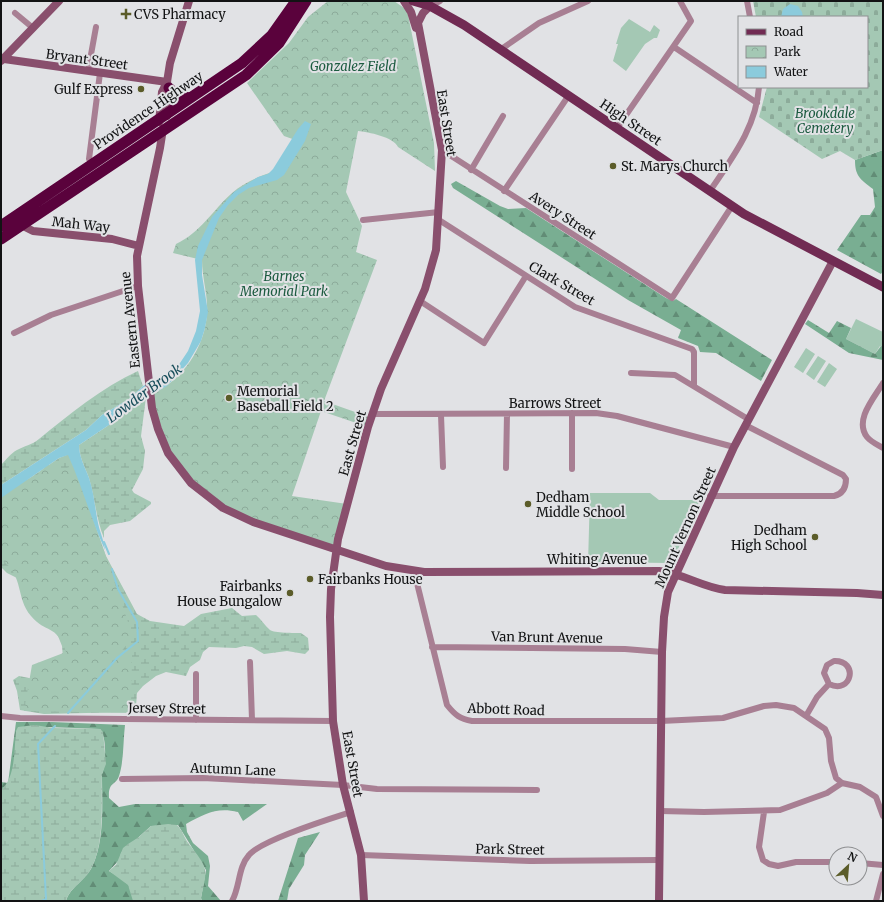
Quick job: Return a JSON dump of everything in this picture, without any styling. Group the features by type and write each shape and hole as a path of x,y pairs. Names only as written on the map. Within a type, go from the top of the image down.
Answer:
{"highway":[{"name":"Providence Highway","path":"1,226 163,115 233,70 256,51 276,30 296,1"},
{"name":"Providence Highway","path":"21,225 162,130 223,91 256,66 286,34 306,1"},
{"path":"168,85 178,96 190,98"},
{"path":"1,239 21,225"}],"main road":[{"path":"2,60 59,1"},
{"name":"Eastern Avenue","path":"189,1 175,41 170,63 160,148 139,246 138,286 151,397 158,429 168,453 184,475 205,496 242,518 336,550"},
{"path":"404,1 411,12 418,35"},
{"name":"High Street","path":"413,1 427,4 457,20 732,206 769,228 883,287"},
{"name":"East Street","path":"364,901 361,855 343,785 333,721 330,617 331,578 336,550 381,389 420,301 434,260 439,216 442,150 418,35 419,18 427,4"},
{"name":"Bryant Street","path":"2,60 88,71 168,85"},
{"name":"Mah Way","path":"21,225 33,231 112,239 139,246"},
{"name":"Mount Vernon Street","path":"659,901 662,652 666,604 675,574 710,496 747,422 833,261"},
{"name":"Whiting Avenue","path":"336,550 386,566 414,571 659,571 675,574 714,588 731,591 857,593 883,595"}],"street":[{"path":"427,4 440,1"},
{"path":"500,50 539,23 588,1"},
{"path":"617,128 691,21 680,1"},
{"path":"747,1 750,16"},
{"path":"15,13 33,28"},
{"path":"88,71 96,27"},
{"path":"674,47 757,103"},
{"path":"89,160 100,73"},
{"path":"710,191 744,139 752,121 757,103 759,88"},
{"path":"504,191 569,95"},
{"path":"471,170 503,116"},
{"name":"Avery Street","path":"442,150 672,298 732,206"},
{"path":"363,220 439,216"},
{"name":"Clark Street","path":"439,216 526,276 580,309 692,349 694,352 694,386"},
{"path":"420,301 484,343 526,276"},
{"path":"14,333 51,315 138,286"},
{"path":"631,373 672,374 694,386 747,422 843,475 846,479 842,492 834,496 710,496"},
{"path":"883,383 864,415 862,423 868,438 883,448"},
{"path":"572,413 572,469"},
{"name":"Barrows Street","path":"373,414 441,415 596,413 617,416 734,447"},
{"path":"506,468 507,414"},
{"path":"441,415 444,467"},
{"name":"Abbott Road","path":"414,571 447,705 454,715 461,719 472,721 661,721 723,718 764,706 776,705 794,708 825,729 829,738 831,761 836,778 842,783"},
{"name":"Van Brunt Avenue","path":"432,646 625,649 662,652"},
{"path":"834,661 846,664 850,676 845,684 837,686 828,684 824,673 827,665 834,661"},
{"path":"250,662 252,720"},
{"path":"196,674 196,720"},
{"path":"806,716 817,696 828,684"},
{"name":"Jersey Street","path":"1,716 20,718 333,721"},
{"name":"Autumn Lane","path":"122,779 203,778 343,785 377,789 537,790"},
{"path":"660,811 764,812 780,810 827,793 842,783 860,788 876,797 883,816"},
{"path":"232,901 244,863 249,854 274,840 350,812"},
{"path":"764,812 759,847 763,860 769,864 778,866 796,862 828,862"},
{"name":"Park Street","path":"361,855 530,861 659,860"},
{"path":"868,864 883,865"},
{"path":"876,901 883,874"}],"green space":[{"name":"Barnes Memorial Park","path":"328,1 394,1 407,10 434,143 435,171 398,147 396,143 391,140 358,131 346,192 362,226 356,252 377,260 324,401 372,418 368,427 321,411 292,496 347,504 335,549 223,508 173,461 150,395 162,389 182,372 197,350 206,325 207,306 202,260 173,253 176,244 199,228 238,188 259,177 287,167 301,142 284,136 247,83 289,43 308,17"},
{"name":"Brookdale Cemetery","path":"753,1 883,1 883,150 855,160 840,151 822,159 759,117 767,88 868,88 868,16 756,16"},
{"path":"629,19 650,32 654,25 660,30 657,38 654,38 645,44 626,71 613,61 621,28"},
{"path":"883,150 883,271 881,274 837,250 861,215 870,215 875,207 873,189 857,174 855,160"},
{"path":"456,181 500,206 508,209 526,208 666,298 673,301 676,299 772,360 761,381 716,353 700,352 698,346 678,338 681,330 628,300 453,188 451,184"},
{"path":"856,319 883,332 883,347 880,346 875,354 846,339"},
{"path":"808,320 829,333 837,321 851,328 846,339 875,354 881,346 883,347 883,360 849,353 805,324"},
{"path":"806,348 815,354 803,373 794,367"},
{"path":"818,356 826,361 814,380 806,374"},
{"path":"829,363 837,369 825,387 817,382"},
{"path":"138,371 143,386 129,399 102,415 86,430 1,485 1,465 13,453 36,441 74,411 111,385"},
{"path":"146,397 141,436 145,451 143,469 132,490 134,493 151,502 151,504 130,521 110,525 104,531 104,538 99,523 89,478 81,458 79,445 121,417 131,406"},
{"path":"69,454 82,485 86,502 106,556 137,614 150,621 184,626 201,614 232,608 242,616 256,615 272,631 301,633 308,638 309,650 305,654 287,651 264,654 252,647 209,647 203,652 200,660 190,667 186,676 166,672 156,676 143,686 137,693 136,706 129,712 44,714 20,710 17,691 13,680 19,676 34,679 63,658 62,646 35,587 7,573 1,567 1,498 59,458"},
{"path":"47,465 54,465 64,469 75,465 133,637 119,654 132,655 131,713 24,711 32,665 66,652 58,637 50,630 36,622 26,609 14,573 1,559 1,491 37,475"},
{"path":"590,493 650,493 659,500 700,500 674,558 668,563 595,562 588,564"},
{"path":"16,722 125,725 121,770 118,779 111,786 109,793 109,798 119,807 135,804 267,804 243,821 238,812 223,810 205,814 186,824 187,832 193,843 208,856 210,866 208,886 221,901 202,901 201,898 206,870 178,825 151,826 121,853 120,859 109,871 160,901 66,901 71,892 92,867 99,845 102,821 102,774 105,751 104,738 100,729 48,727 1,883 1,782 8,783"},
{"path":"35,725 53,728 100,729 103,732 106,764 102,774 102,821 99,845 92,867 71,892 66,901 1,901 1,790 6,784 12,770 16,731 18,727"},
{"path":"168,824 177,825 179,827 187,842 200,858 205,868 205,880 201,898 202,901 133,901 128,885 109,871 116,865 123,848 128,844 139,837 151,826"},
{"path":"320,832 305,855 304,865 289,889 287,901 278,901 298,838"}],"water":[{"path":"790,4 798,6 803,16 781,16 783,9"},
{"name":"Lowder Brook","path":"305,121 311,124 305,141 284,175 277,180 249,188 238,195 228,205 219,218 202,260 202,275 208,312 205,328 201,341 188,363 167,386 131,406 121,417 79,445 81,458 92,489 98,523 105,550 68,455 59,458 1,498 1,485 86,430 102,415 129,399 143,386 165,375 178,366 188,351 196,331 200,311 195,260 198,246 212,217 234,192 258,177 268,174 273,169 298,129"}],"waterway":[{"path":"104,542 109,554"},
{"path":"68,713 117,658 138,641 137,622 118,589 112,569"},
{"path":"42,901 46,899 38,744 55,726"}],"place":[{"name":"CVS Pharmacy","path":"126,14"},
{"name":"Gulf Express","path":"141,89"},
{"name":"St. Marys Church","path":"613,166"},
{"name":"Memorial Baseball Field 2","path":"229,398"},
{"name":"Dedham Middle School","path":"528,504"},
{"name":"Dedham High School","path":"815,537"},
{"name":"Fairbanks House","path":"310,579"},
{"name":"Fairbanks House Bungalow","path":"290,593"}],"park label":[{"name":"Gonzalez Field","path":"353,66"}]}
